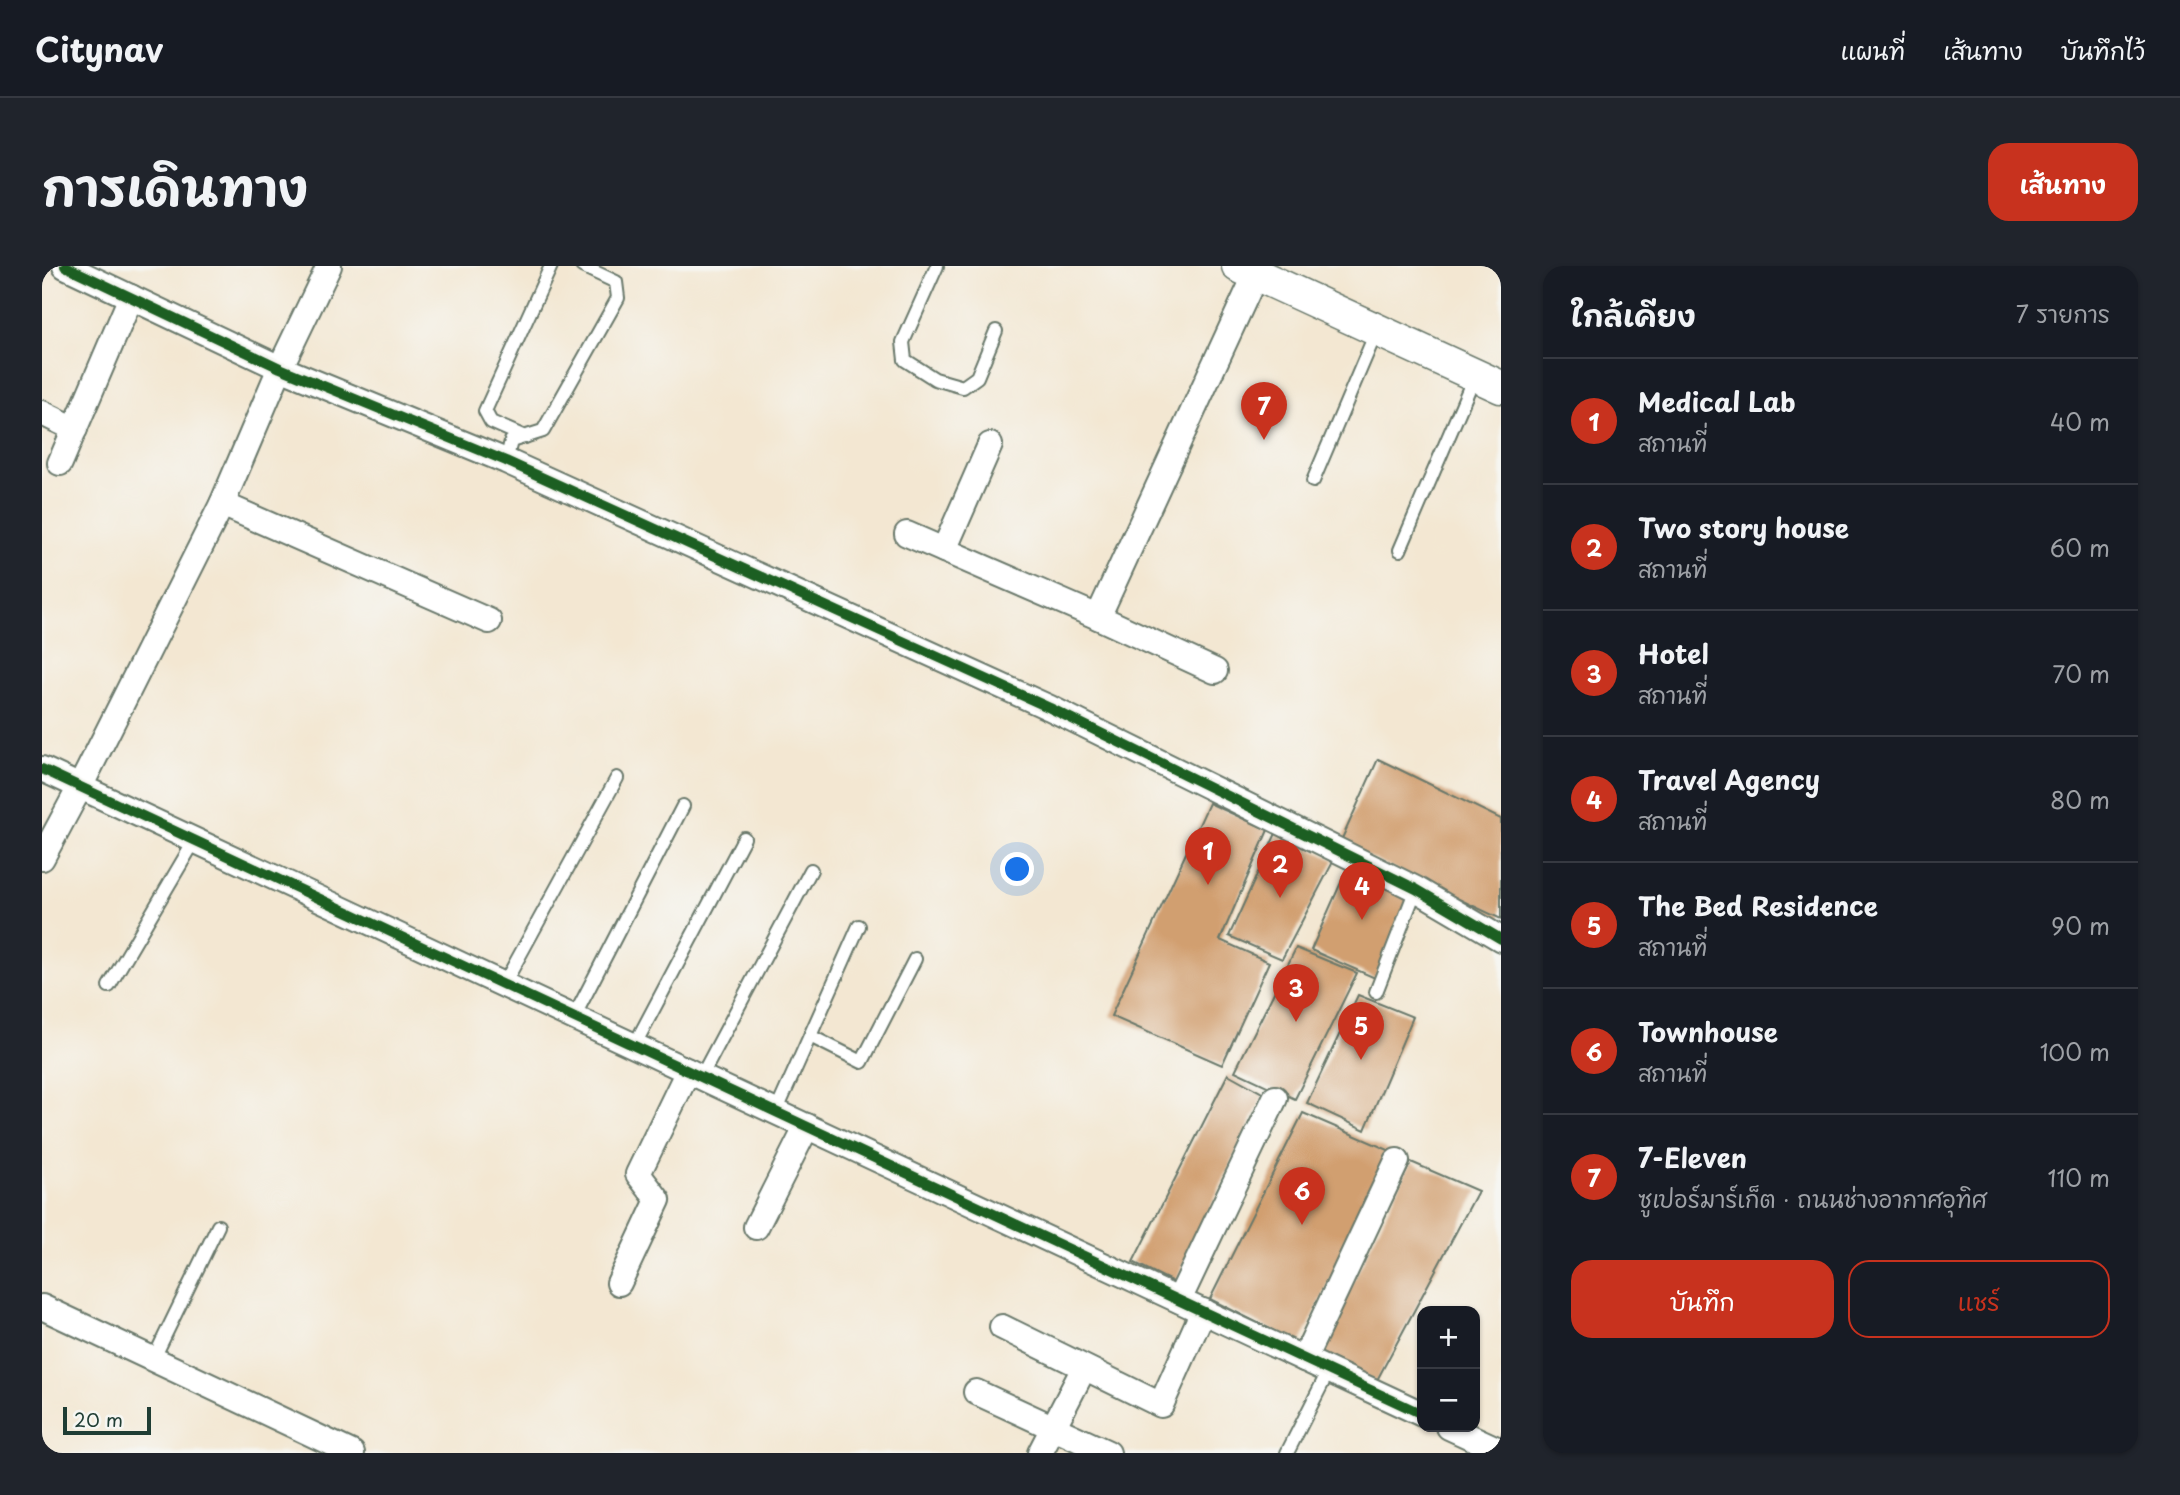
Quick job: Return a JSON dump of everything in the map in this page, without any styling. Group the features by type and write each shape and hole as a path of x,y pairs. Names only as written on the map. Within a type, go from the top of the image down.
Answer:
{"street":[{"path":"65,266 280,368 506,461 1050,708 1416,889 1501,939"},
{"path":"42,858 222,505 280,368 329,266"},
{"path":"1098,617 1251,269 1488,381"},
{"path":"60,463 131,297"},
{"path":"42,413 75,429"},
{"path":"944,550 990,446"},
{"path":"222,505 489,621"},
{"path":"907,534 1214,671"},
{"path":"42,769 1417,1412"},
{"path":"619,1283 658,1200 638,1174 695,1074"},
{"path":"1179,1300 1275,1098"},
{"path":"756,1227 807,1126"},
{"path":"1304,1359 1397,1161"},
{"path":"42,1307 352,1453"},
{"path":"1002,1327 1161,1405 1203,1311"},
{"path":"1040,1453 1084,1368"},
{"path":"976,1392 1108,1453"},
{"path":"1460,1432 1501,1451"}],"lane":[{"path":"525,437 491,422 485,411 551,266"},
{"path":"506,461 511,441 543,431 618,298 617,282 582,266"},
{"path":"937,266 903,342 905,360 935,379 962,387 977,377 996,331"},
{"path":"1313,481 1377,330"},
{"path":"1400,550 1488,381"},
{"path":"504,984 617,778"},
{"path":"573,1017 683,806"},
{"path":"634,1046 744,838"},
{"path":"109,986 195,840"},
{"path":"695,1074 811,870"},
{"path":"1377,992 1416,889"},
{"path":"776,1112 859,926"},
{"path":"810,1036 862,1062 915,959"},
{"path":"153,1360 218,1226"},
{"path":"1287,1453 1329,1370"}],"building":[{"path":"1378,759 1501,819 1501,919 1340,843"},
{"path":"1209,803 1268,830 1220,940 1269,962 1222,1065 1111,1016"},
{"path":"1277,831 1334,860 1282,959 1229,936"},
{"path":"1350,862 1413,890 1375,978 1311,950"},
{"path":"1296,948 1357,973 1295,1099 1235,1071"},
{"path":"1358,995 1413,1017 1365,1130 1307,1103"},
{"path":"1228,1074 1264,1094 1175,1283 1133,1262"},
{"path":"1303,1113 1393,1152 1300,1344 1210,1299"},
{"path":"1411,1162 1478,1191 1376,1382 1317,1356"}],"cycle path":[{"path":"65,266 280,368 506,461 1050,708 1416,889 1501,939"},
{"path":"42,769 1417,1412"}],"place":[{"name":"7-Eleven","path":"1264,440"},
{"name":"Medical Lab","path":"1208,885"},
{"name":"Two story house","path":"1280,898"},
{"name":"Travel Agency","path":"1362,920"},
{"name":"Hotel","path":"1296,1022"},
{"name":"The Bed Residence","path":"1361,1060"},
{"name":"Townhouse","path":"1302,1225"}]}
